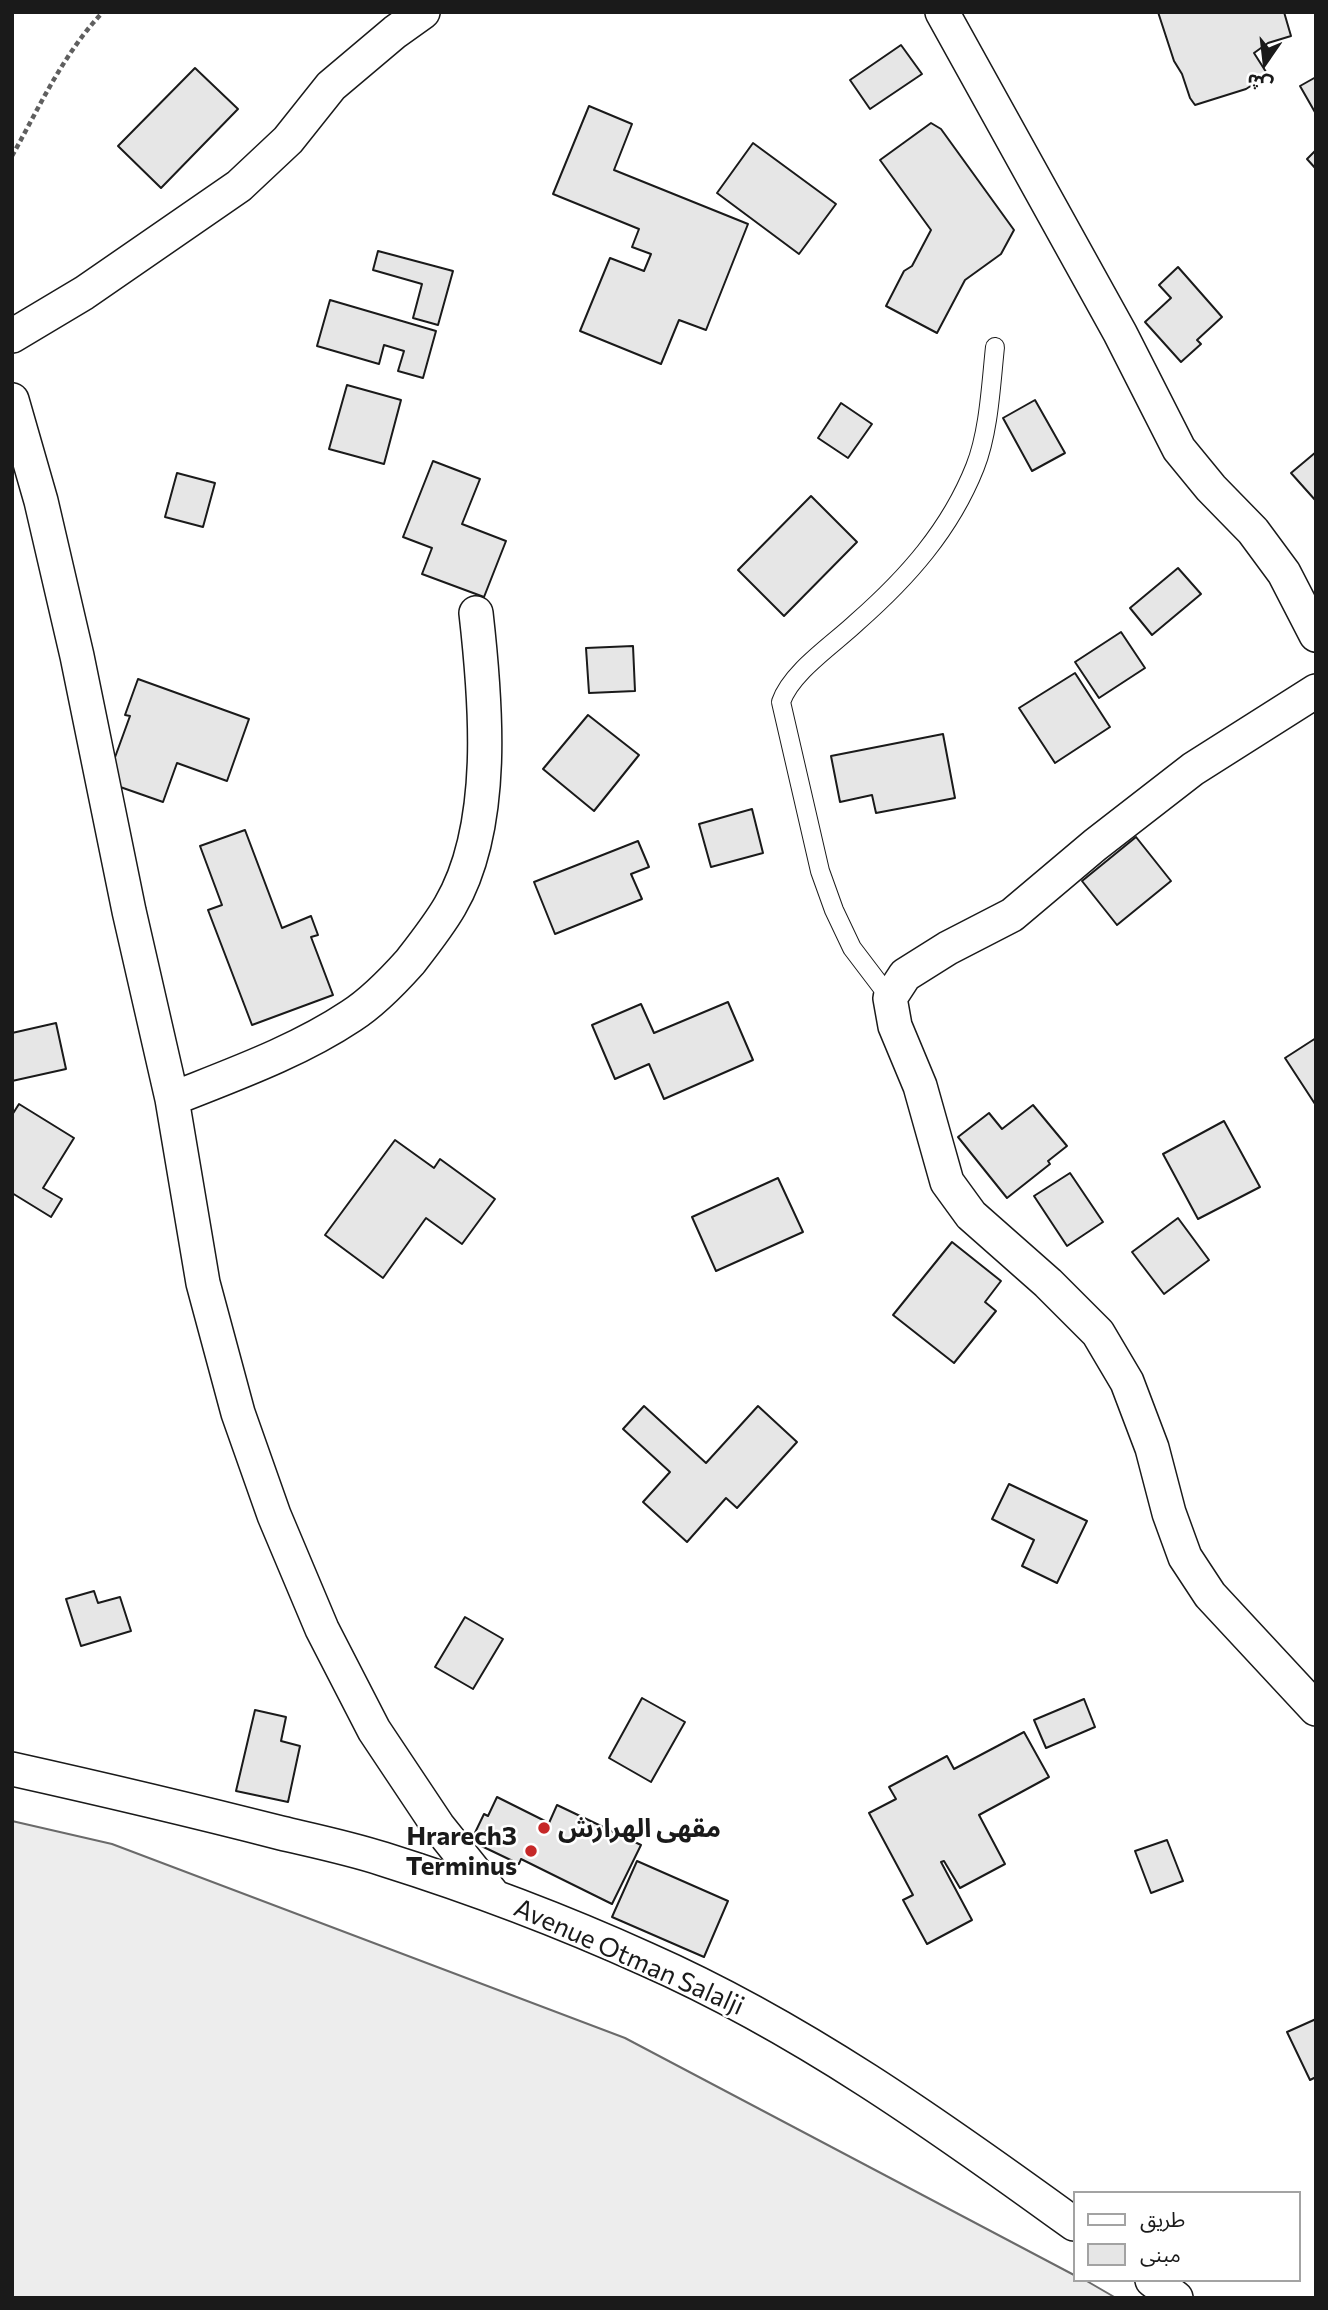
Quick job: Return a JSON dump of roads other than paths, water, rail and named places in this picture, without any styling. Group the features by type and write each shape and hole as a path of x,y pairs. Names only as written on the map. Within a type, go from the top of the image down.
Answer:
{"street":[{"path":"12,336 83,293 239,186 288,140 331,86 395,32 424,12"},
{"path":"942,12 1120,332 1179,449 1211,488 1253,531 1284,573 1316,635"},
{"path":"12,400 41,501 77,656 129,911 172,1098 203,1283 238,1413 274,1515 322,1629 374,1730 439,1826 494,1896"},
{"path":"172,1098 244,1070 305,1042 352,1016 396,977 421,948 451,904 469,862 482,805 484,692 477,613"},
{"path":"1316,691 1193,769 1095,845 1012,915 948,948 905,975 890,998 895,1026 920,1086 947,1182 971,1215 1048,1283 1098,1333 1127,1381 1153,1448 1169,1513 1185,1557 1210,1595 1316,1709"},
{"name":"Avenue Otman Salalji","path":"12,1769 189,1809 380,1858 494,1896 649,1960 767,2020 917,2113 1072,2223"},
{"path":"1155,2282 1176,2298"}],"lane":[{"path":"890,998 852,948 834,910 820,871 781,702 791,682 890,593 923,557 952,514 975,465 989,404 995,347"}],"place":[{"name":"مقهى الهرارش","path":"544,1828"},
{"name":"Hrarech3 Terminus","path":"531,1851"}]}
